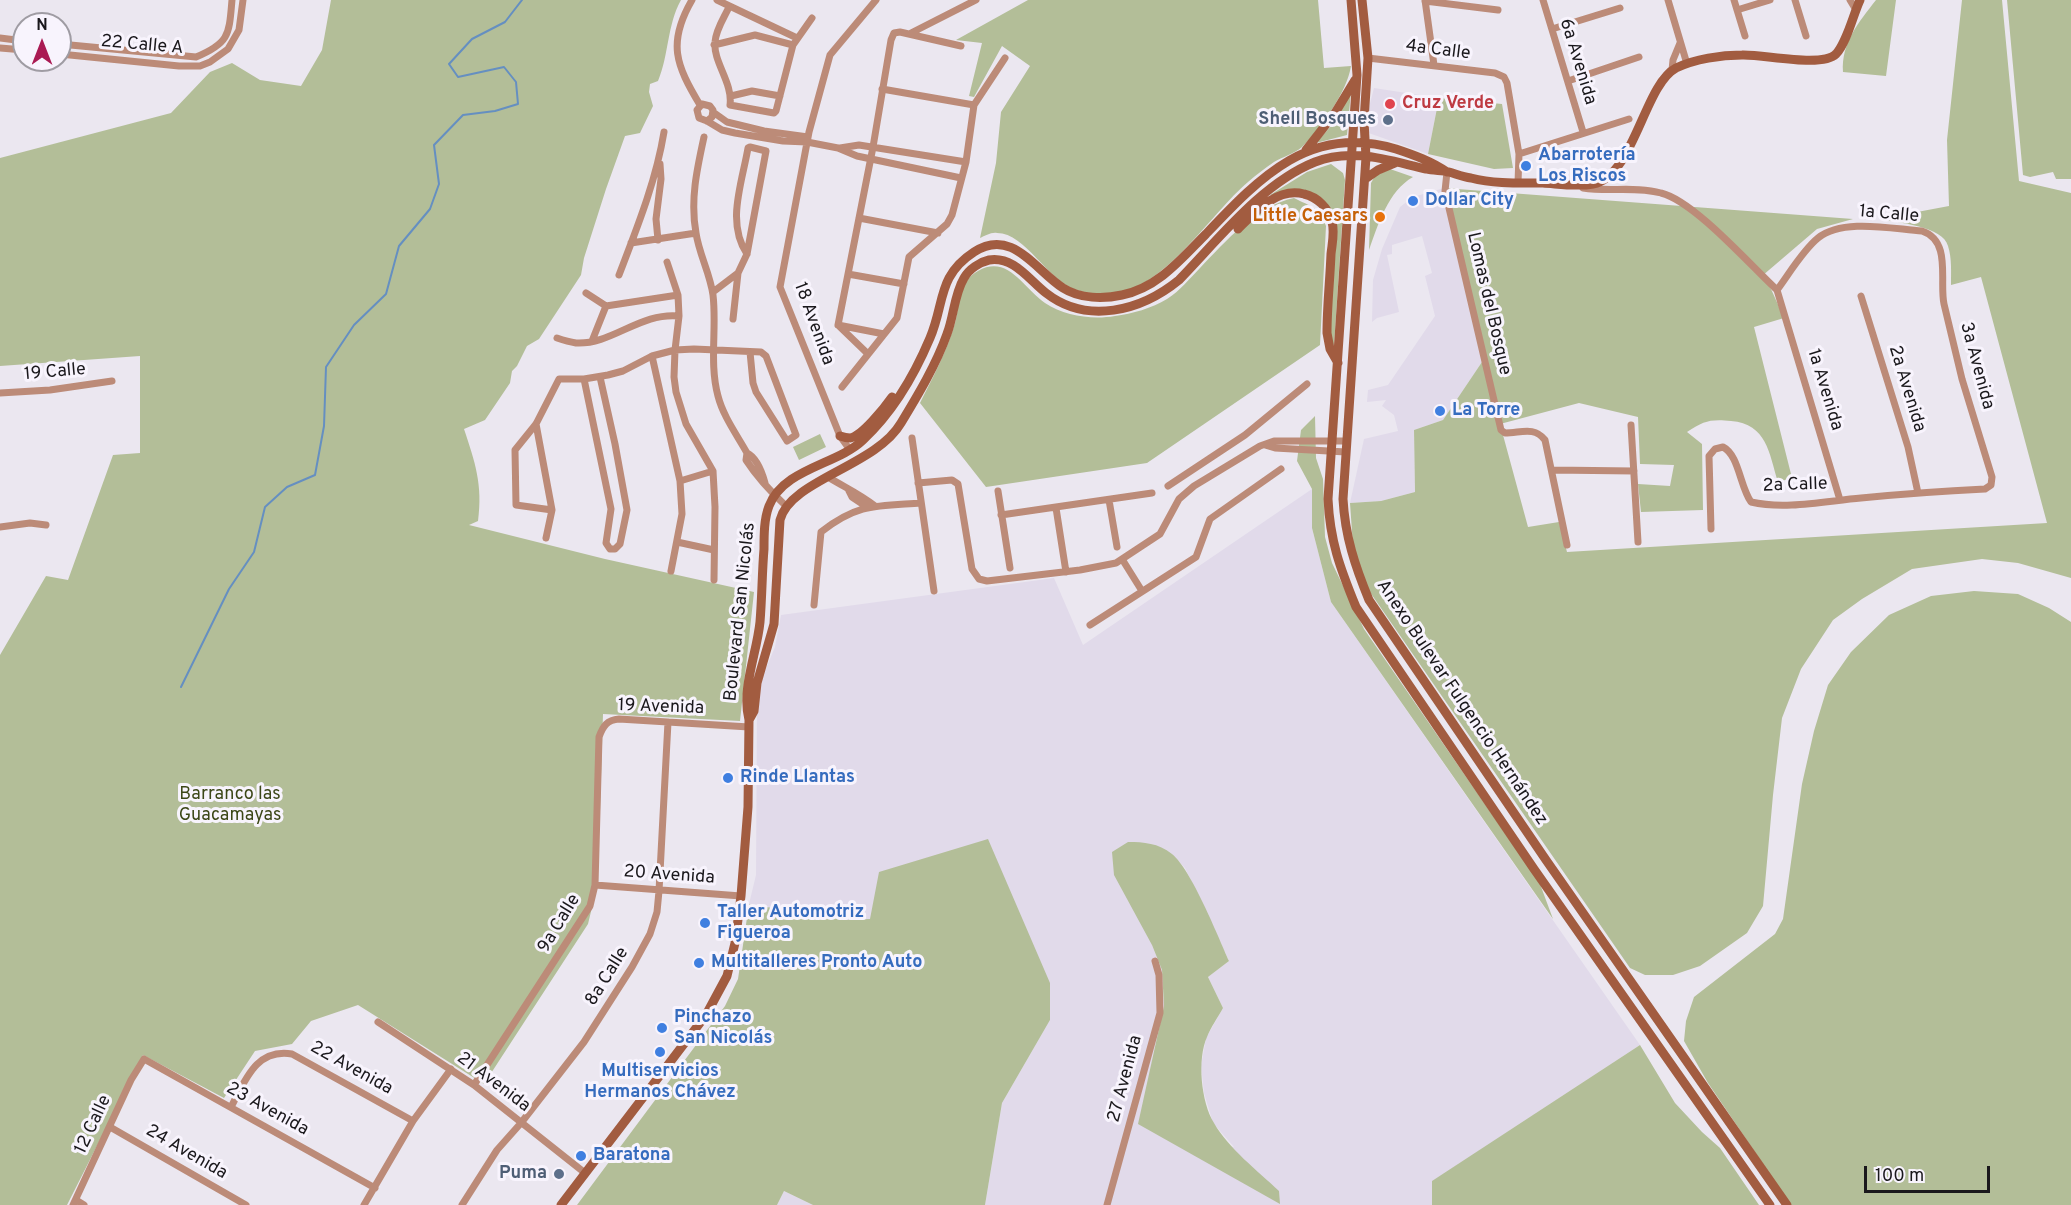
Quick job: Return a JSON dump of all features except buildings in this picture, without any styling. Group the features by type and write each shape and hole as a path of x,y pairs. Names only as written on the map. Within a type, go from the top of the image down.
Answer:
{"main road":[{"name":"Anexo Bulevar Fulgencio Hernández","path":"1351,0 1357,75 1328,499 1330,528 1338,564 1356,607 1534,869 1770,1205"},
{"name":"Anexo Bulevar Fulgencio Hernández","path":"1362,0 1368,58 1364,121 1366,157 1342,500 1344,526 1352,560 1369,600 1546,860 1787,1205"},
{"path":"786,506 811,486 873,452 898,428 939,354 948,332 958,290 964,276 975,266 989,260 1003,261 1016,267 1065,306 1081,311 1101,312 1134,306 1165,291 1262,196 1294,174 1316,162 1332,157 1351,155 1366,157 1485,181 1598,183 1617,167 1663,81 1672,70 1687,64 1743,54 1805,60 1826,59 1836,54 1860,0"},
{"path":"1302,154 1330,121 1357,75"},
{"path":"775,495 799,475 850,450 868,435 896,402 931,338 949,276 972,253 987,245 1003,244 1020,252 1064,289 1083,296 1102,297 1135,292 1167,272 1260,180 1281,165 1328,144 1366,142 1405,152 1433,163 1447,172"},
{"path":"1365,179 1378,170 1397,162"},
{"path":"1215,243 1236,230 1256,211 1279,196 1288,193 1306,194 1322,204 1332,220 1333,229 1327,333 1330,349 1338,363"},
{"path":"840,436 847,438 854,436 875,418 891,400 931,338"},
{"path":"831,475 835,469 850,459 852,455 850,450"},
{"name":"Boulevard San Nicolás","path":"561,1205 706,1015 727,976 735,943 741,896 748,807 749,724 746,710 749,680 760,623 765,529 768,508 775,495"},
{"name":"Boulevard San Nicolás","path":"749,724 754,711 757,683 774,624 780,520 786,506"}],"street":[{"name":"22 Calle A","path":"72,45 196,57 218,45 230,30 232,0"},
{"name":"22 Calle A","path":"72,55 200,66 228,50 239,30 243,0"},
{"path":"692,0 679,25 677,52 684,76 700,105"},
{"path":"717,0 795,42"},
{"name":"18 Avenida","path":"850,450 840,436 780,288 808,137 830,55 876,0"},
{"path":"911,33 976,0"},
{"path":"1434,65 1425,0 1498,9"},
{"name":"6a Avenida","path":"1543,0 1583,132"},
{"path":"1668,0 1687,64"},
{"path":"1734,0 1745,36"},
{"path":"1737,10 1770,0"},
{"path":"1795,0 1806,36"},
{"path":"1850,0 1856,10"},
{"path":"729,7 719,26 714,45 731,96 730,105 774,113 795,42 812,18"},
{"path":"1552,29 1620,8"},
{"path":"838,325 894,33 911,33 961,46"},
{"path":"714,45 755,35 795,42"},
{"path":"1672,70 1673,60 1680,43"},
{"path":"196,57 200,66"},
{"path":"1568,81 1639,57"},
{"path":"842,387 897,318 909,257 947,224 952,215 966,162 974,105 1005,58"},
{"name":"4a Calle","path":"1368,58 1495,73 1504,77 1519,154"},
{"path":"882,89 974,105"},
{"path":"731,96 752,91 780,96"},
{"path":"700,105 710,106 713,112 727,122 808,137 870,158 961,178"},
{"path":"700,105 697,116 722,130 783,141 808,137"},
{"path":"707,121 712,117 713,112"},
{"path":"1518,183 1519,154 1629,119"},
{"path":"658,240 656,219 664,132"},
{"path":"704,137 693,192 696,233 713,292 714,378 718,398 747,453 746,460 756,476 786,506"},
{"path":"838,148 859,145 966,162"},
{"path":"733,319 738,273 747,254 766,151 750,147 735,221 739,240 747,254"},
{"path":"619,275 660,161"},
{"name":"Lomas del Bosque","path":"1447,172 1445,191 1501,430 1505,433 1532,431 1540,434 1545,440 1567,545"},
{"path":"1559,184 1598,190 1645,189 1664,193 1679,200 1778,290"},
{"path":"859,218 938,232"},
{"name":"1a Calle","path":"1778,290 1816,240 1825,234 1851,226 1922,231 1931,234 1936,240 1941,254"},
{"path":"631,243 696,233"},
{"name":"3a Avenida","path":"1941,254 1944,304 1962,379 1992,477 1991,485"},
{"path":"667,262 678,295 679,316 674,377 680,409 713,471 714,580"},
{"path":"713,292 738,273"},
{"path":"848,274 904,284"},
{"name":"1a Avenida","path":"1778,290 1840,500"},
{"path":"586,293 606,306 678,295"},
{"name":"2a Avenida","path":"1861,296 1908,447 1918,493"},
{"path":"592,341 606,306"},
{"path":"558,338 578,343 592,341 653,317 679,316"},
{"path":"838,325 884,334"},
{"path":"838,325 868,354"},
{"path":"552,510 516,504 515,451 536,424 558,380 600,377 623,371 652,356 675,350 759,351 766,356 796,435 787,441 756,392 750,352"},
{"path":"652,356 680,481 682,514 671,572"},
{"path":"584,379 611,509 606,543 610,549 615,549 620,544 627,510 600,377"},
{"name":"19 Calle","path":"0,393 50,390 112,381"},
{"path":"1168,486 1245,435 1307,384"},
{"path":"536,424 552,510 546,538"},
{"path":"1631,424 1638,542"},
{"path":"912,438 934,591"},
{"path":"918,483 952,480 958,484 972,569 979,579 987,581 1110,565 1160,534 1179,499 1201,482 1265,445 1275,441 1346,441"},
{"path":"600,448 615,444"},
{"path":"1265,445 1275,448 1346,452"},
{"name":"2a Calle","path":"1711,529 1709,456 1714,449 1723,447 1732,455 1746,495 1751,502 1793,504 1985,489 1991,485"},
{"path":"1090,625 1196,557 1210,519 1281,469"},
{"path":"1194,470 1201,482"},
{"path":"1552,470 1634,471"},
{"path":"680,481 713,471"},
{"path":"831,475 849,490 858,492 871,506"},
{"path":"998,491 1010,568"},
{"path":"1001,515 1152,493"},
{"path":"1109,500 1117,547"},
{"path":"814,605 821,531 849,512 871,506 921,504"},
{"path":"1056,508 1066,572"},
{"path":"0,526 30,523 46,525"},
{"path":"677,542 714,550"},
{"path":"1122,559 1142,591"},
{"name":"19 Avenida","path":"608,722 619,719 668,723 749,724"},
{"name":"9a Calle","path":"474,1085 593,900 599,737 604,725 608,722"},
{"name":"8a Calle","path":"462,1205 497,1150 584,1042 633,967 650,934 657,912 659,891 668,723"},
{"name":"20 Avenida","path":"595,885 741,896"},
{"name":"27 Avenida","path":"1107,1205 1160,1013 1159,975 1155,961"},
{"name":"21 Avenida","path":"378,1022 474,1085 585,1173"},
{"name":"22 Avenida","path":"231,1107 254,1065 272,1054 292,1054 413,1121"},
{"name":"23 Avenida","path":"144,1059 375,1188"},
{"name":"12 Calle","path":"74,1203 131,1080 144,1059"},
{"path":"364,1205 413,1121 451,1069"},
{"name":"24 Avenida","path":"110,1127 246,1205"},
{"path":"74,1203 84,1205"}],"shaded area":[{"path":"1374,88 1439,98 1428,154 1363,131"},
{"path":"1444,188 1484,359 1443,420 1414,430 1415,492 1381,501 1350,503 1364,439 1398,431 1394,415 1382,406 1386,400 1367,402 1368,390 1388,385 1435,316 1425,276 1432,273 1422,236 1392,245 1392,254 1387,255 1399,312 1377,318 1372,322 1373,280 1382,249 1400,207 1413,197"},
{"path":"1312,489 1312,528 1331,602 1640,1045 1433,1181 1432,1205 985,1205 1002,1103 1050,1020 870,919 843,920 749,904 756,875 757,706 761,680 775,647 781,615 1054,578 1083,645","holes":["1172,854 1185,868 1229,961 1208,977 1223,1008 1206,1038 1201,1066 1204,1093 1213,1123 1234,1147 1139,1124 1164,1006 1162,970 1152,945"]},
{"path":"784,1191 813,1205 777,1205"}],"green space":[{"name":"Barranco las Guacamayas","path":"331,0 681,0 673,20 662,71 658,81 650,84 649,92 653,106 640,133 625,136 584,258 581,275 539,339 527,346 512,371 510,383 485,420 464,429 475,463 479,485 478,521 469,525 605,559 754,592 740,721 603,714 594,899 588,924 484,1084 358,1005 311,1021 292,1044 255,1051 224,1098 143,1055 67,1205 0,1205 0,655 46,576 68,580 113,455 140,453 140,356 0,366 0,158 171,113 210,72 232,63 260,80 301,86 322,50"},
{"path":"1028,0 1318,0 1324,68 1351,66 1349,76 1325,120 1302,147 1274,162 1248,182 1168,265 1132,289 1113,293 1085,292 1066,285 1018,241 1008,235 993,233 980,238 996,163 1001,112 1030,66 1002,46 974,97 969,96 982,43 956,40"},
{"path":"1876,0 1896,0 1886,76 1843,72 1845,52 1852,33"},
{"path":"1962,0 2002,0 2019,181 2071,193 2071,578 2018,563 1982,559 1912,569 1862,599 1833,620 1801,669 1782,718 1763,906 1747,933 1700,966 1673,975 1645,975 1630,968 1365,585 1353,546 1350,503 1381,501 1415,492 1414,430 1443,420 1484,359 1444,188 1853,219 1817,229 1762,276 1771,289 1784,318 1754,327 1792,478 1778,482 1765,442 1752,428 1743,423 1731,421 1708,422 1687,432 1702,444 1703,510 1641,512 1638,484 1670,486 1674,465 1640,464 1638,417 1579,403 1500,424 1528,527 1559,522 1567,552 2047,523 1981,277 1951,285 1950,255 1944,239 1919,226 1880,219 1949,206 1947,140"},
{"path":"2007,0 2071,0 2071,179 2056,179 2053,172 2030,177 2023,175"},
{"path":"1351,91 1347,135 1316,143 1332,125"},
{"path":"1439,98 1502,104 1513,168 1494,169 1428,154"},
{"path":"1331,164 1343,173 1345,180 1334,346 1330,339 1335,231 1313,196 1270,195 1307,172"},
{"path":"1390,169 1413,177 1404,183 1390,200 1369,250 1371,183 1375,176"},
{"path":"1294,198 1317,211 1326,226 1320,345 1147,463 986,487 920,403 948,344 964,285 978,271 989,267 1007,270 1045,303 1070,314 1106,317 1128,314 1155,305 1172,296 1242,226 1280,202"},
{"path":"1315,416 1316,458 1323,479 1325,537 1332,563 1364,629 1540,884 1553,919 1331,602 1312,528 1312,489 1297,461 1301,430"},
{"path":"820,434 826,447 799,460 793,447"},
{"path":"1974,591 2018,594 2049,608 2071,622 2071,1205 1791,1205 1708,1083 1684,1041 1686,1021 1694,997 1775,934 1783,919 1802,784 1814,731 1828,685 1851,652 1889,615 1931,596"},
{"path":"988,839 1050,983 1050,1020 1002,1103 985,1205 813,1205 784,1191 777,1205 577,1205 725,1006 738,979 749,904 843,920 870,919 879,872"},
{"path":"1128,842 1156,845 1167,850 1179,862 1204,904 1229,961 1208,977 1223,1008 1204,1046 1201,1068 1203,1092 1210,1114 1220,1132 1244,1159 1279,1191 1280,1204 1138,1124 1164,1006 1162,970 1152,945 1114,875 1112,852"},
{"path":"1640,1045 1675,1103 1720,1148 1759,1205 1432,1205 1432,1181"}],"waterway":[{"path":"181,687 229,589 254,552 265,507 287,487 315,475 324,426 326,367 354,325 386,294 399,246 430,209 439,184 434,145 463,115 495,111 518,104 516,82 504,67 458,77 449,64 472,39 505,22 522,0"}],"place":[{"name":"Cruz Verde","path":"1390,104"},
{"name":"Shell Bosques","path":"1388,120"},
{"name":"Abarrotería Los Riscos","path":"1526,166"},
{"name":"Dollar City","path":"1413,201"},
{"name":"Little Caesars","path":"1380,217"},
{"name":"La Torre","path":"1440,411"},
{"name":"Rinde Llantas","path":"728,778"},
{"name":"Taller Automotriz Figueroa","path":"705,923"},
{"name":"Multitalleres Pronto Auto","path":"699,963"},
{"name":"Pinchazo San Nicolás","path":"662,1028"},
{"name":"Multiservicios Hermanos Chávez","path":"660,1052"},
{"name":"Baratona","path":"581,1156"},
{"name":"Puma","path":"559,1174"}]}
